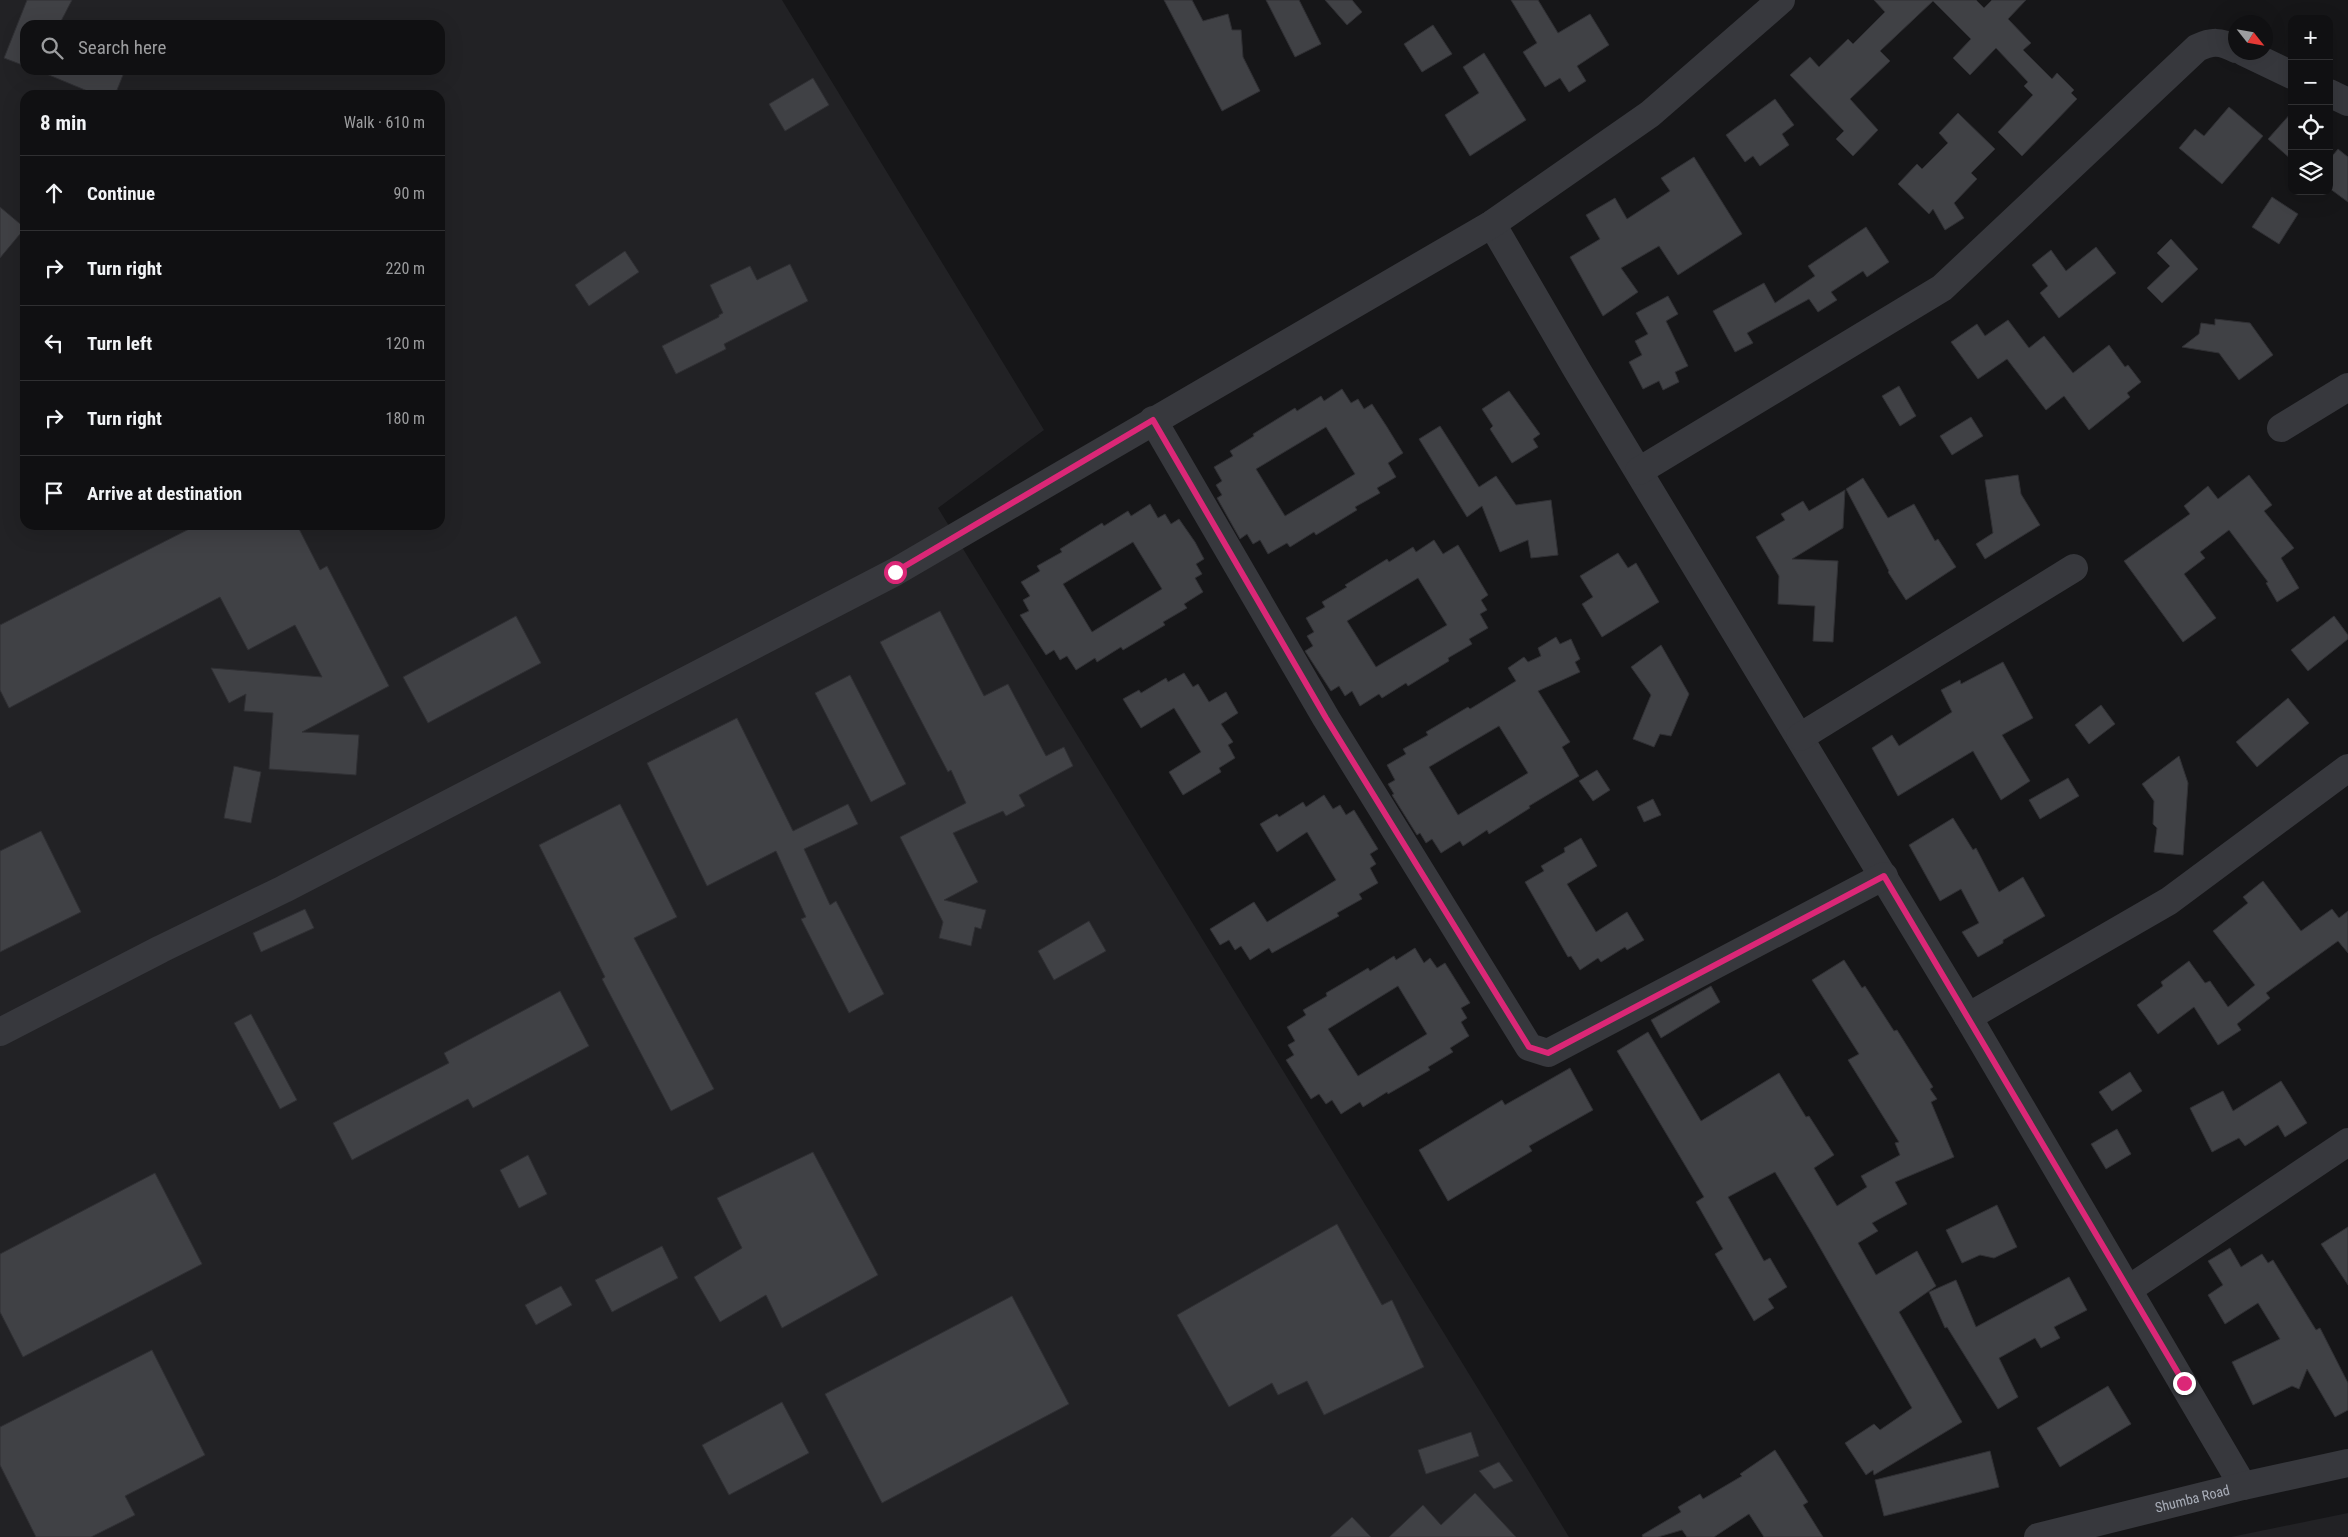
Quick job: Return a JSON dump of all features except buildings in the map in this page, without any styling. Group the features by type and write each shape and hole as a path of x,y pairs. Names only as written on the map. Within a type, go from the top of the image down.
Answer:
{"street":[{"path":"0,1032 161,949 284,889 895,572 1492,224 1650,114 1781,0"},
{"path":"1639,471 1942,288 2197,48 2210,42 2222,42 2228,45"},
{"path":"2260,60 2288,74"},
{"path":"2333,95 2348,102"},
{"path":"1492,224 1577,370 1968,1017 2243,1486"},
{"path":"2281,428 2348,387"},
{"path":"1153,420 1331,726 1529,1047 1548,1053 1884,876"},
{"path":"1800,738 2074,568"},
{"path":"1968,1017 2169,901 2348,768"},
{"path":"2129,1289 2348,1142"},
{"name":"Shumba Road","path":"2038,1537 2243,1486 2348,1463"}],"shaded area":[{"path":"0,0 782,0 1044,430 938,508 1569,1537 0,1537"},
{"path":"2348,1513 2348,1537 2231,1537"}],"route":[{"path":"895,572 1153,420 1326,718 1529,1047 1538,1052 1548,1053 1884,876 2184,1383"}]}
